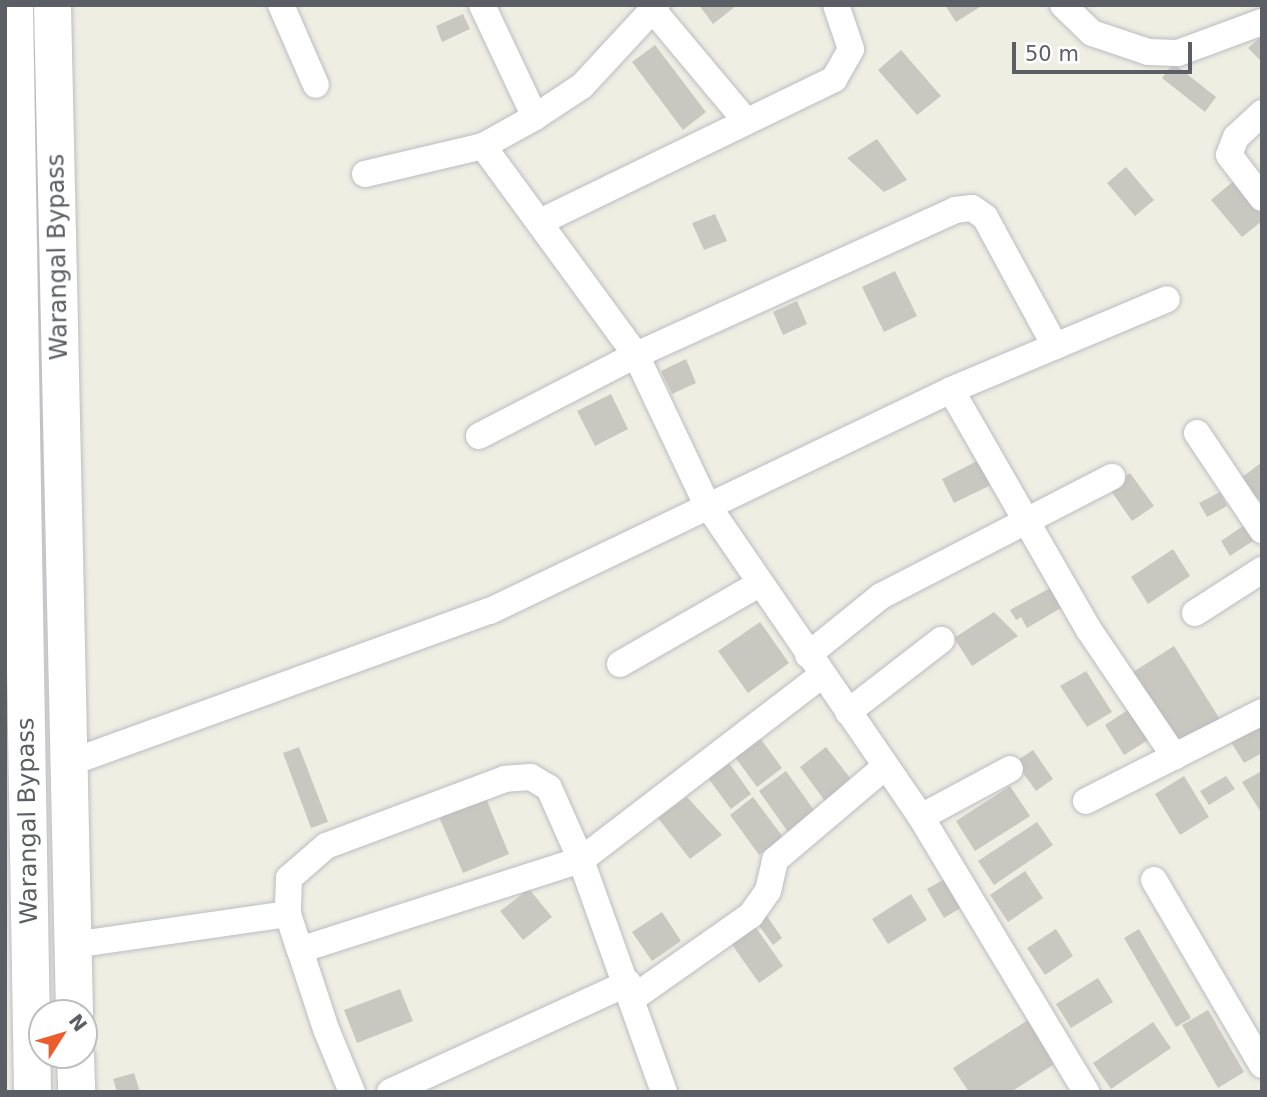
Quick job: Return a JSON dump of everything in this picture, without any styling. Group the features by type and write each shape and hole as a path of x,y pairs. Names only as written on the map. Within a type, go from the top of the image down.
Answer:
{"main road":[{"name":"Warangal Bypass","path":"14,5 17,928 32,1092"},
{"name":"Warangal Bypass","path":"59,10 75,999"},
{"path":"75,1069 76,1092"}],"street":[{"path":"281,5 317,85"},
{"path":"482,5 535,117"},
{"path":"540,222 834,79 847,65 851,49 836,5"},
{"path":"1063,5 1092,33 1148,52 1178,53 1262,22"},
{"path":"365,174 483,146 535,117 582,86 655,8 745,120"},
{"path":"1262,113 1236,137 1229,155 1262,198"},
{"path":"483,146 636,355 706,503 921,817 1086,1092"},
{"path":"479,436 636,355 934,216 972,208 992,227 1055,346"},
{"path":"69,763 490,611 706,503 951,390 1167,299"},
{"path":"951,390 1089,630 1175,757"},
{"path":"1197,432 1262,530"},
{"path":"300,950 581,860 815,665 881,596 1112,477"},
{"path":"1195,613 1262,570"},
{"path":"620,664 759,584"},
{"path":"848,712 941,640"},
{"path":"1086,801 1262,712"},
{"path":"390,1092 631,990 751,915 783,851 886,766"},
{"path":"921,817 1010,769"},
{"path":"352,1092 288,914 289,878 311,855 519,776 549,788 581,860 631,990 664,1092"},
{"path":"1154,880 1262,1065"},
{"path":"73,945 288,914"}],"building":[{"path":"699,5 737,5 713,24"},
{"path":"945,5 983,5 956,22"},
{"path":"463,14 470,29 442,42 436,26"},
{"path":"1262,36 1262,62 1248,48"},
{"path":"655,45 706,112 683,130 632,62"},
{"path":"901,50 941,96 917,115 878,70"},
{"path":"1173,63 1216,97 1205,112 1162,78"},
{"path":"877,139 907,180 884,192 847,158"},
{"path":"1126,167 1154,200 1135,216 1107,183"},
{"path":"1236,179 1262,210 1262,221 1242,237 1211,200"},
{"path":"715,214 727,241 704,250 692,223"},
{"path":"895,271 917,316 884,332 862,287"},
{"path":"797,301 807,324 783,335 773,312"},
{"path":"686,359 696,383 672,394 661,371"},
{"path":"611,394 628,429 595,446 577,411"},
{"path":"979,460 991,485 954,503 942,479"},
{"path":"1262,462 1262,497 1258,500 1241,478"},
{"path":"1130,473 1154,506 1132,521 1109,488"},
{"path":"1220,492 1227,506 1207,517 1199,503"},
{"path":"1246,524 1256,539 1230,556 1221,541"},
{"path":"1173,549 1190,576 1148,604 1131,577"},
{"path":"1050,588 1061,608 1027,628 1021,617 1016,620 1010,610"},
{"path":"994,612 1018,636 972,666 954,638"},
{"path":"760,622 789,663 748,693 718,651"},
{"path":"1174,646 1221,721 1180,747 1133,672"},
{"path":"1086,671 1112,712 1087,727 1060,686"},
{"path":"1137,704 1156,735 1124,755 1105,725"},
{"path":"1262,724 1262,753 1244,763 1231,742"},
{"path":"757,734 782,768 757,787 732,753"},
{"path":"299,747 328,822 311,828 283,753"},
{"path":"826,747 854,783 827,804 800,767"},
{"path":"1033,750 1053,779 1036,791 1015,762"},
{"path":"726,759 751,794 731,809 705,774"},
{"path":"786,771 816,813 788,832 759,791"},
{"path":"1262,771 1262,814 1242,782"},
{"path":"1184,776 1209,817 1180,835 1155,794"},
{"path":"1226,776 1235,789 1209,805 1200,791"},
{"path":"1010,786 1030,816 975,851 956,821"},
{"path":"483,791 509,854 463,873 436,810"},
{"path":"687,797 722,835 690,859 658,818"},
{"path":"753,797 783,837 759,855 730,815"},
{"path":"1037,822 1053,845 994,885 978,861"},
{"path":"1025,871 1043,898 1008,922 990,895"},
{"path":"948,877 964,906 944,918 927,889"},
{"path":"529,889 552,917 523,940 500,911"},
{"path":"911,894 927,920 888,944 872,919"},
{"path":"762,909 782,938 773,945 752,916"},
{"path":"662,912 681,941 652,961 632,932"},
{"path":"752,922 783,966 759,983 728,939"},
{"path":"1056,929 1073,956 1045,975 1027,948"},
{"path":"1139,929 1191,1018 1176,1027 1124,938"},
{"path":"1098,978 1113,1002 1071,1028 1056,1004"},
{"path":"400,989 413,1021 357,1043 344,1010"},
{"path":"1208,1010 1244,1072 1218,1088 1182,1025"},
{"path":"1028,1020 1056,1063 1011,1092 969,1092 953,1068"},
{"path":"1153,1022 1171,1048 1111,1089 1093,1063"},
{"path":"134,1073 140,1092 117,1092 113,1079"}]}
